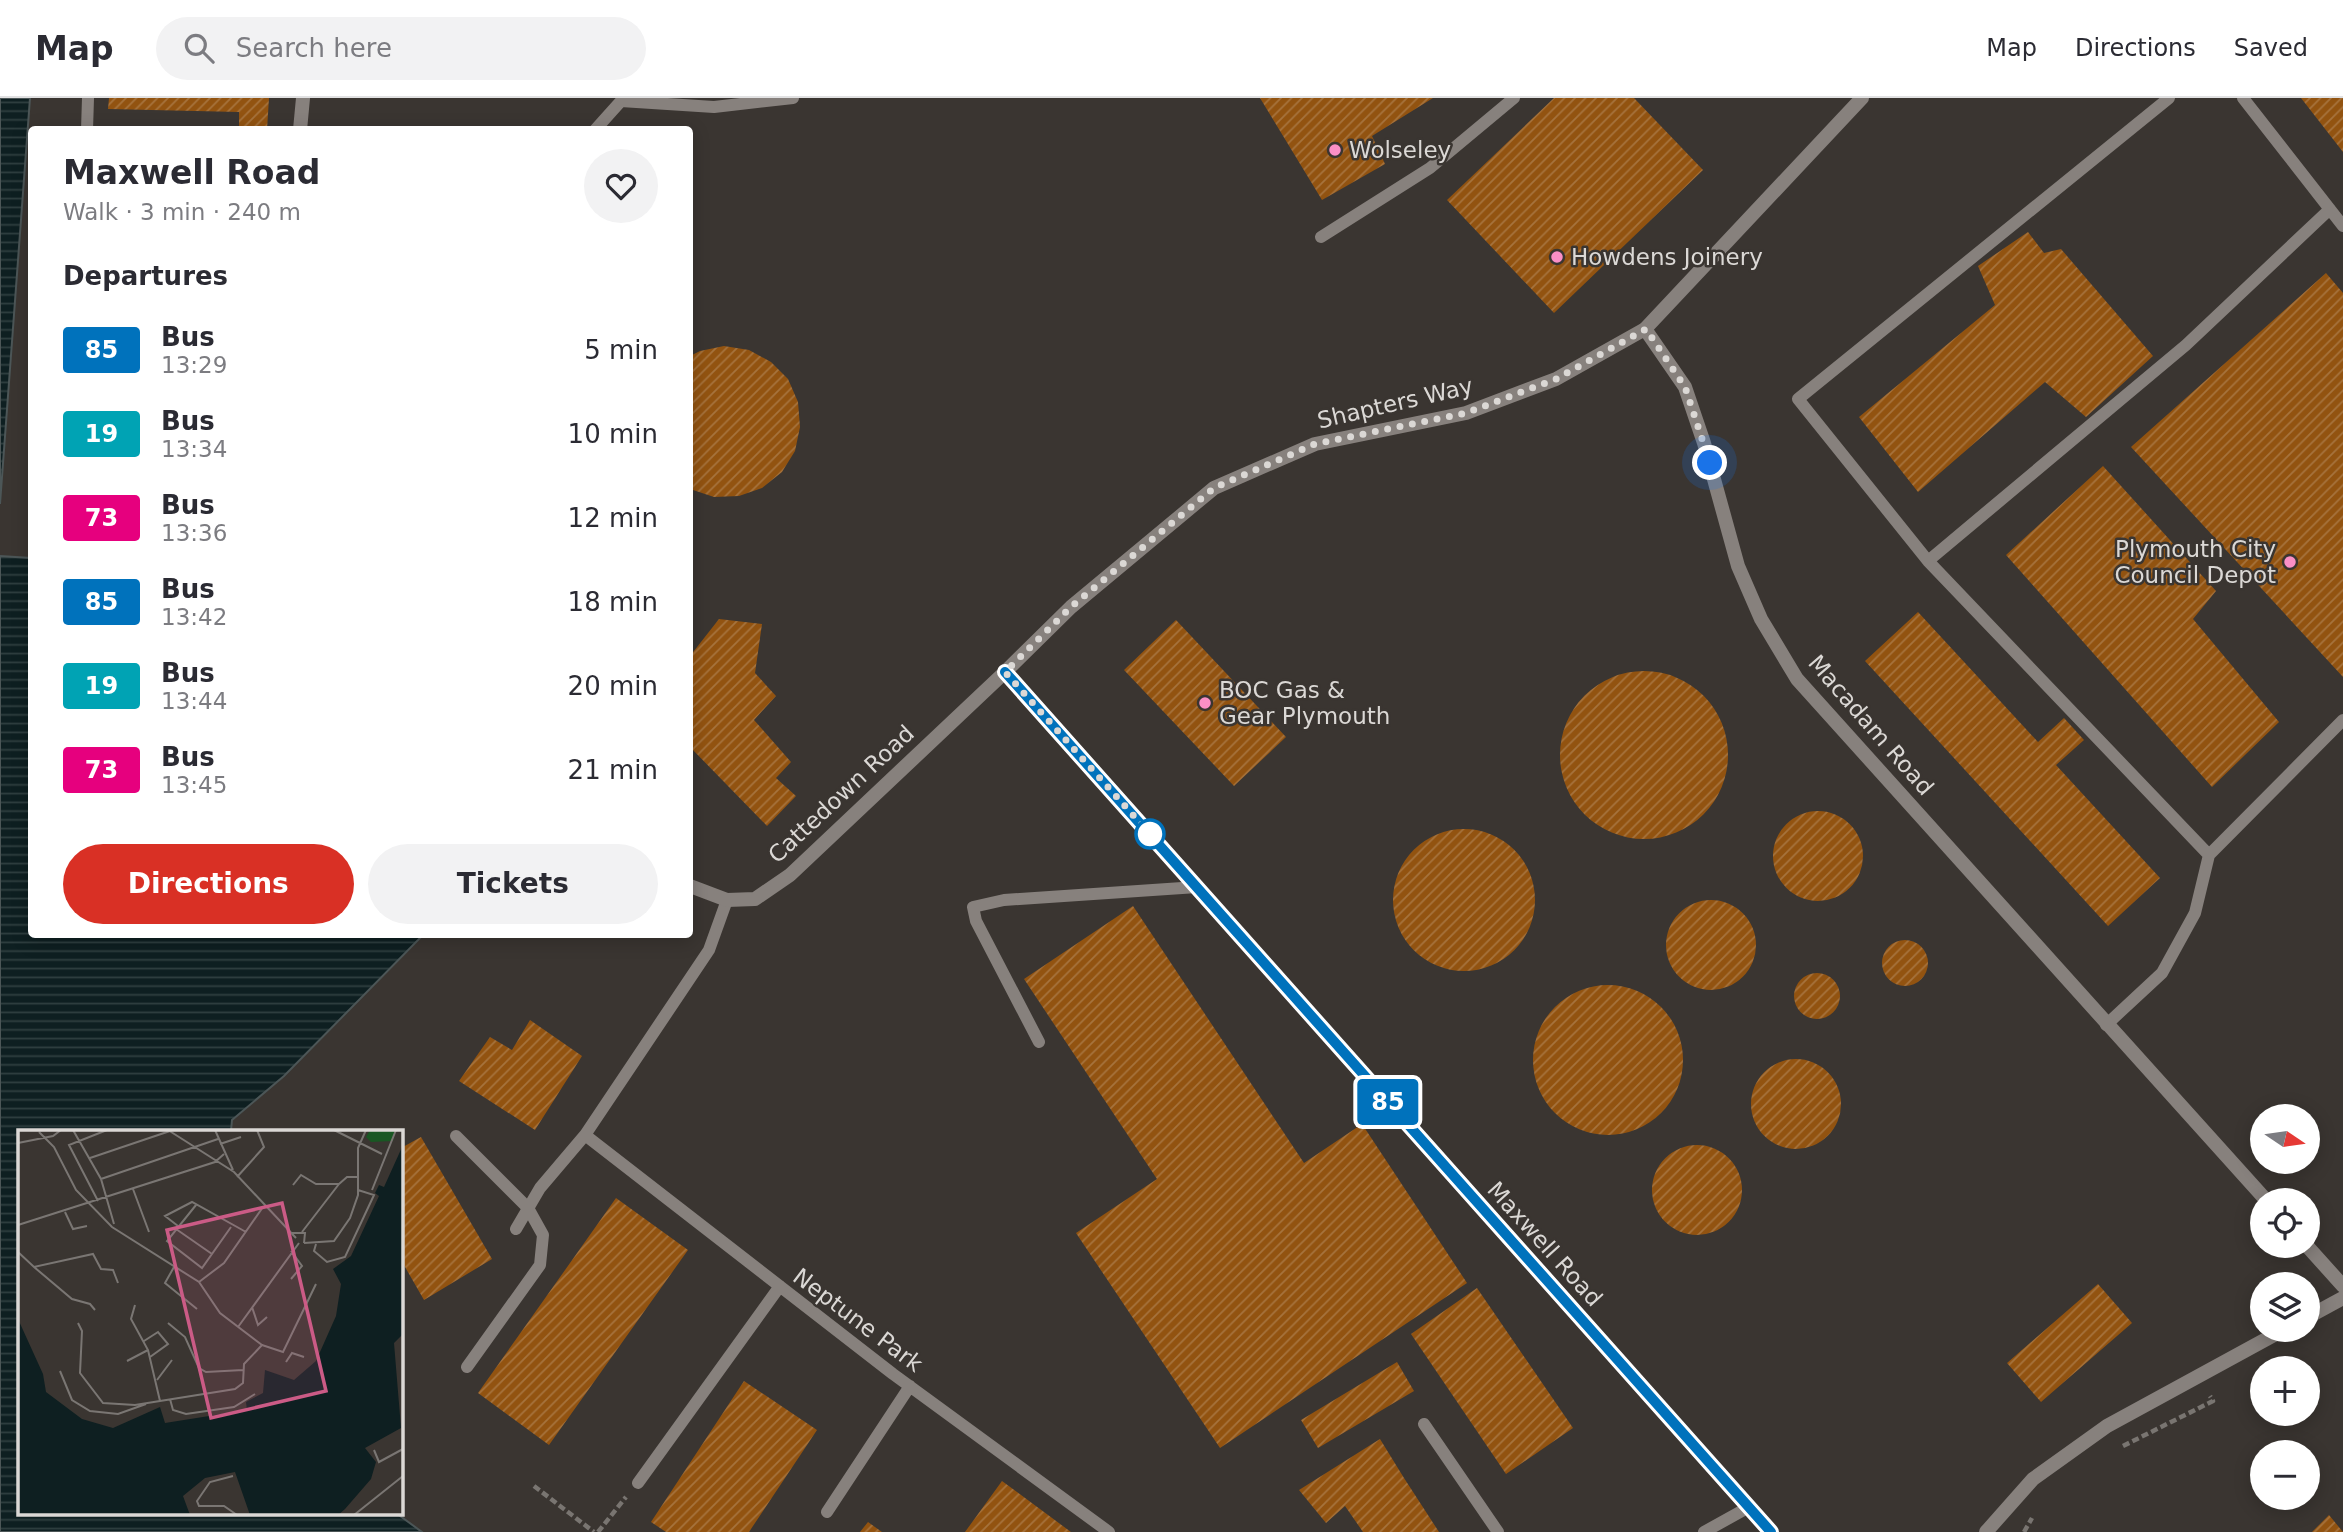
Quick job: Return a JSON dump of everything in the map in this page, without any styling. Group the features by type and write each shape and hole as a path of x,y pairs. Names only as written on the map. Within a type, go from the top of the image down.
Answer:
{"street":[{"path":"300,126 303,98"},
{"path":"1646,329 1862,98"},
{"name":"Shapters Way","path":"1005,672 1071,607 1214,488 1315,444 1479,408 1556,379 1646,329"},
{"name":"Macadam Road","path":"1646,329 1685,387 1704,443 1738,566 1761,619 1797,679 2255,1188"},
{"name":"Maxwell Road","path":"1005,672 1771,1532"},
{"name":"Cattedown Road","path":"693,887 727,900 755,899 790,875 1005,672"},
{"path":"2318,1258 2343,1286"},
{"path":"2320,1310 2343,1298"},
{"path":"1986,1532 2033,1479 2107,1426 2261,1342"}],"lane":[{"path":"87,126 88,98"},
{"path":"599,126 621,101 714,107 793,98"},
{"path":"1321,237 1430,168 1514,98"},
{"path":"2169,98 1798,399 1928,561 2209,855"},
{"path":"2243,98 2343,226"},
{"path":"1928,561 2186,345 2330,209"},
{"path":"2106,1025 2162,973 2195,913 2209,855 2343,720"},
{"path":"1039,1042 976,921 973,907 1004,900 1197,887"},
{"path":"516,1228 540,1188 585,1135 709,950 727,900"},
{"name":"Neptune Park","path":"585,1135 910,1386 1109,1532"},
{"path":"456,1136 528,1208 543,1235 540,1265 467,1367"},
{"path":"638,1483 780,1286"},
{"path":"827,1512 910,1386"},
{"path":"1424,1423 1497,1532"},
{"path":"1704,1532 1749,1507"}],"path":[{"path":"2115,1450 2213,1401 2197,1376"},
{"path":"534,1486 596,1532 638,1483"},
{"path":"2024,1532 2035,1513"}],"shaded area":[{"path":"0,98 30,98 0,504"},
{"path":"0,556 28,558 28,938 420,938 284,1076 232,1120 231,1130 18,1130 18,1514 397,1514 422,1532 0,1532"}],"building":[{"path":"109,98 269,98 267,126 239,126 239,112 108,109"},
{"name":"Wolseley","path":"1260,98 1433,98 1372,136 1385,164 1322,200"},
{"name":"Howdens Joinery","path":"1554,98 1634,98 1703,170 1554,313 1447,200"},
{"path":"2301,98 2343,98 2343,152"},
{"path":"2028,232 2044,253 2061,249 2153,356 2086,417 2045,382 1918,492 1859,417 1995,305 1978,266"},
{"name":"Plymouth City Council Depot","path":"2326,273 2343,293 2343,677 2131,447"},
{"path":"724,346 749,350 771,362 788,379 798,402 800,427 795,451 782,472 762,488 739,496 714,497 693,490 693,354"},
{"path":"2103,466 2216,591 2193,619 2279,722 2212,787 2006,555"},
{"path":"1918,612 2038,742 2064,718 2084,740 2056,765 2160,878 2108,926 1865,661"},
{"path":"719,619 762,624 755,673 776,696 754,720 791,762 776,778 796,796 767,826 693,750 693,652"},
{"name":"BOC Gas & Gear Plymouth","path":"1176,620 1286,737 1234,786 1124,670"},
{"path":"1644,671 1676,677 1703,696 1722,723 1728,755 1722,787 1703,814 1676,833 1644,839 1612,833 1585,814 1566,787 1560,755 1566,723 1585,696 1612,677"},
{"path":"1818,811 1835,814 1850,824 1860,839 1863,856 1860,873 1850,888 1835,898 1818,901 1801,898 1786,888 1776,873 1773,856 1776,839 1786,824 1801,814"},
{"path":"1464,829 1491,835 1514,850 1529,873 1535,900 1529,927 1514,950 1491,965 1464,971 1437,965 1414,950 1399,927 1393,900 1399,873 1414,850 1437,835"},
{"path":"1711,900 1728,903 1743,913 1753,928 1756,945 1753,962 1743,977 1728,987 1711,990 1694,987 1679,977 1669,962 1666,945 1669,928 1679,913 1694,903"},
{"path":"1133,906 1304,1163 1362,1124 1467,1283 1220,1448 1076,1233 1157,1179 1024,979"},
{"path":"1905,940 1921,947 1928,963 1921,979 1905,986 1889,979 1882,963 1889,947"},
{"path":"1817,973 1833,980 1840,996 1833,1012 1817,1019 1801,1012 1794,996 1801,980"},
{"path":"1608,985 1637,991 1661,1007 1677,1031 1683,1060 1677,1089 1661,1113 1637,1129 1608,1135 1579,1129 1555,1113 1539,1089 1533,1060 1539,1031 1555,1007 1579,991"},
{"path":"530,1020 582,1056 535,1130 459,1081 490,1037 512,1050"},
{"path":"1796,1059 1813,1062 1828,1072 1838,1087 1841,1104 1838,1121 1828,1136 1813,1146 1796,1149 1779,1146 1764,1136 1754,1121 1751,1104 1754,1087 1764,1072 1779,1062"},
{"path":"421,1137 492,1259 424,1300 402,1262 402,1147"},
{"path":"1697,1145 1714,1148 1729,1158 1739,1173 1742,1190 1739,1207 1729,1222 1714,1232 1697,1235 1680,1232 1665,1222 1655,1207 1652,1190 1655,1173 1665,1158 1680,1148"},
{"path":"616,1198 688,1250 549,1445 478,1393"},
{"path":"2098,1284 2132,1323 2041,1402 2007,1363"},
{"path":"1477,1288 1573,1428 1506,1474 1411,1334"},
{"path":"1397,1362 1414,1391 1318,1448 1301,1420"},
{"path":"744,1381 817,1430 749,1532 666,1532 651,1522"},
{"path":"1380,1439 1439,1532 1363,1532 1345,1506 1326,1523 1299,1490"},
{"path":"1002,1481 1071,1532 965,1532"},
{"path":"2329,1515 2343,1532 2312,1532"},
{"path":"868,1522 882,1532 860,1532"}],"bus line":[{"name":"85","path":"1005,672 1771,1532"}],"place":[{"name":"Wolseley","path":"1335,150"},
{"name":"Howdens Joinery","path":"1557,257"},
{"name":"Plymouth City Council Depot","path":"2290,562"},
{"name":"BOC Gas & Gear Plymouth","path":"1205,703"}],"route":[{"path":"1150,834 1005,672 1071,607 1214,488 1315,444 1466,413 1556,379 1646,329 1685,387 1710,463"}]}
